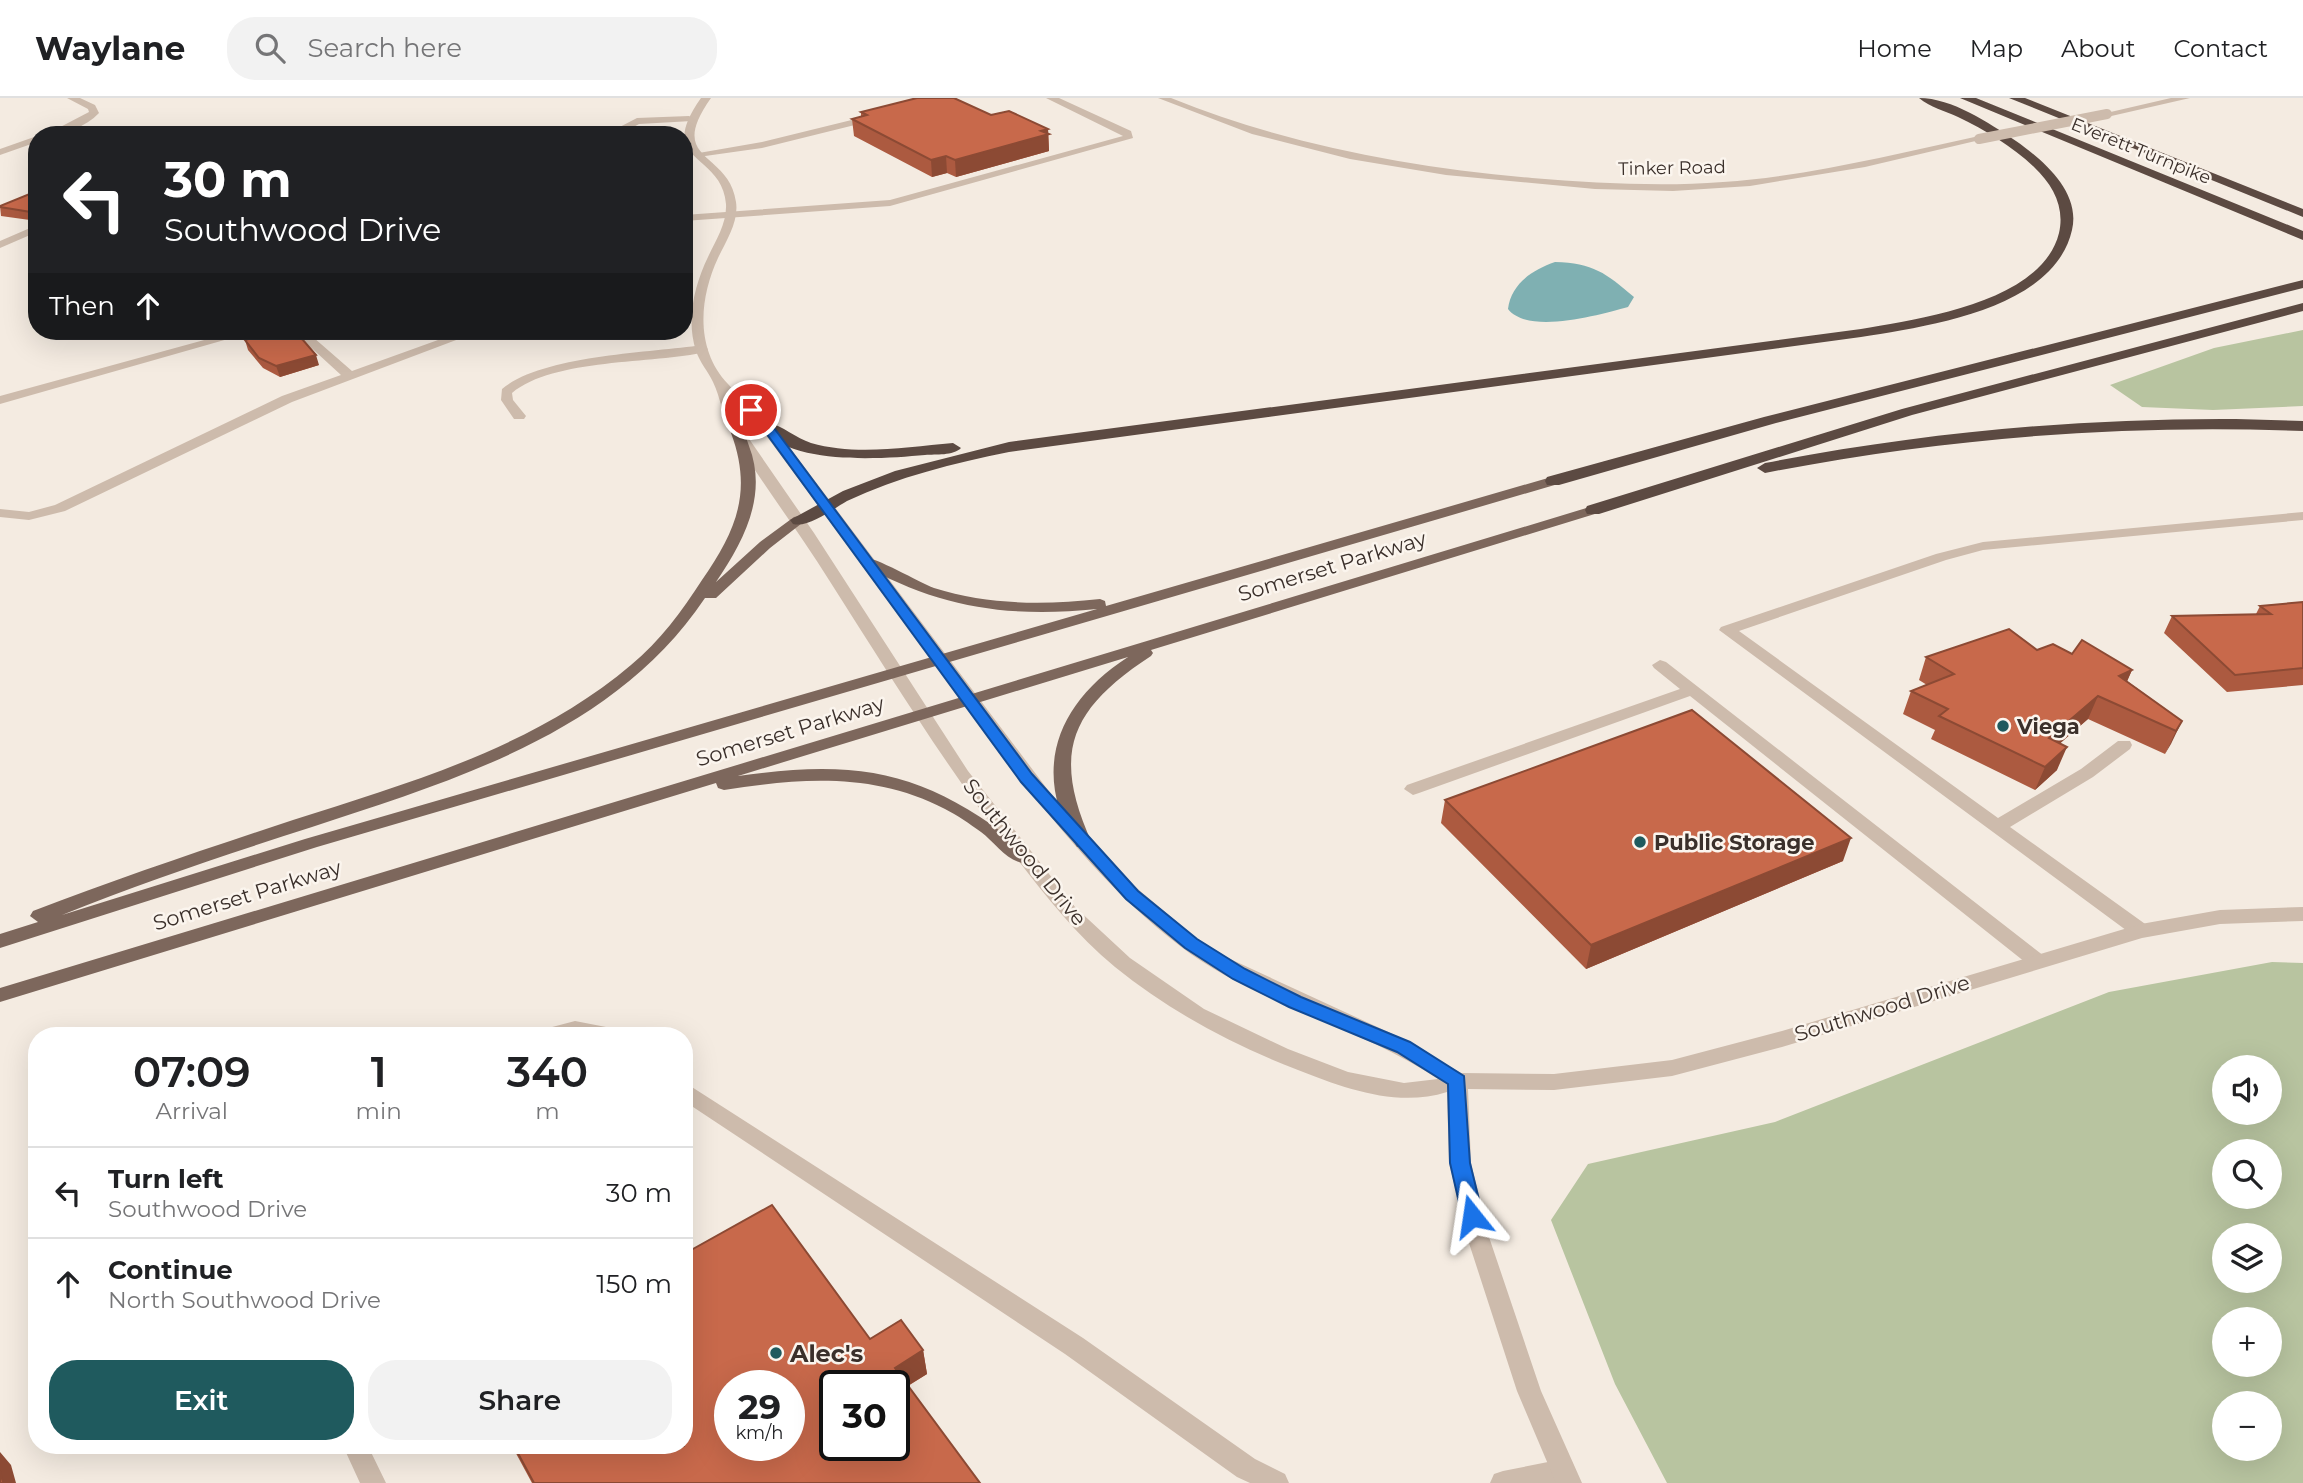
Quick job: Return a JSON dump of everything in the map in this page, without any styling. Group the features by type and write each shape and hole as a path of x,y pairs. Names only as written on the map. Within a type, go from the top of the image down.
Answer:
{"highway":[{"path":"799,520 875,482 945,460 1009,447 1871,331 1937,319 1986,303 2018,288 2052,262 2067,236 2066,206 2054,183 2024,152 1978,124 1925,98"},
{"name":"Everett Turnpike","path":"1966,98 2303,236"},
{"name":"Everett Turnpike","path":"2015,98 2303,213"},
{"path":"2122,141 2303,207"},
{"path":"1553,481 1770,420 2303,284"},
{"path":"1593,510 1907,412 2303,307"},
{"path":"1593,510 1775,466 1914,442 2132,425 2303,426"},
{"path":"767,427 804,445 860,452 967,447 1095,435"}],"main road":[{"path":"689,615 726,556 747,507 751,491 749,464 738,433"},
{"name":"Somerset Parkway","path":"0,941 260,858 1553,481"},
{"name":"Somerset Parkway","path":"0,995 1593,510"},
{"path":"0,932 170,867 431,781 505,753 556,728 620,684 755,554 799,520"},
{"path":"865,560 892,576 936,595 1003,609 1085,606 1179,590"},
{"path":"1083,843 1069,817 1061,791 1060,764 1071,723 1086,699 1109,677 1142,654 1178,636"},
{"path":"628,803 776,775 823,772 866,775 917,789 951,804 988,828 1023,857"}],"street":[{"path":"72,98 92,107 94,113 72,126"},
{"path":"688,126 689,119 709,98 721,98"},
{"path":"693,217 890,203 1128,138 1128,133 1051,98"},
{"name":"Tinker Road","path":"1163,98 1252,132 1337,155 1456,174 1612,187 1697,187 1761,182 2185,98"},
{"path":"698,155 772,142 893,113"},
{"path":"626,126 637,121 689,119"},
{"path":"0,152 28,142"},
{"path":"693,145 727,190 730,215 698,299 696,324 702,349 720,384 767,427 1027,778 1083,843 1149,911 1215,960 1295,1002 1403,1047 1457,1081 1458,1149 1469,1206 1516,1353 1566,1477 1503,1483"},
{"path":"0,245 28,232"},
{"path":"0,400 217,340"},
{"path":"309,340 349,375"},
{"path":"0,513 29,516 60,508 254,414 349,375 448,340"},
{"path":"519,416 507,400 506,392 512,384 525,377 572,367 702,349"},
{"name":"Southwood Drive","path":"720,384 727,411 738,433 799,520 974,792 1068,912 1123,963 1222,1027 1314,1069 1366,1086 1421,1091 1457,1081 1555,1082 1672,1068 1782,1039 2141,931 2220,917 2303,914"},
{"path":"2141,931 1727,630 1941,557 1983,546 2303,516"},
{"path":"1660,665 2037,961"},
{"path":"1413,789 1692,690"},
{"path":"1998,826 2087,773 2124,745"},
{"path":"693,1096 1074,1346 1246,1468 1276,1483"},
{"path":"359,1454 373,1483"}],"green space":[{"path":"2303,330 2303,406 2213,410 2142,407 2110,385 2214,348"},
{"path":"2272,962 2303,963 2303,1483 1667,1483 1615,1384 1551,1220 1588,1164 1775,1122 2109,992"}],"water":[{"path":"1555,262 1589,267 1634,297 1628,307 1565,321 1531,321 1518,317 1508,309 1513,292 1524,279"}],"building":[{"path":"917,98 954,98 991,115 1009,111 1048,129 1041,131 1049,134 955,160 946,156 931,160 852,119 867,115 861,112"},
{"path":"28,195 28,212 0,206"},
{"path":"245,340 303,340 316,355 276,366 259,358"},
{"path":"2303,602 2303,668 2235,675 2172,616 2271,614 2260,606"},
{"name":"Viega","path":"2009,629 2037,650 2053,644 2072,654 2082,640 2132,670 2119,676 2182,721 2176,731 2098,696 2049,738 2067,747 2045,767 1939,716 1948,709 1911,691 1954,674 1926,657"},
{"name":"Public Storage","path":"1692,710 1851,838 1591,945 1445,800"},
{"name":"Alec's","path":"772,1205 870,1339 901,1320 923,1350 895,1368 896,1370 819,1370 819,1461 910,1461 910,1388 980,1483 534,1483 518,1454 693,1454 693,1249"}],"place":[{"name":"Viega","path":"2003,726"},
{"name":"Public Storage","path":"1640,842"},
{"name":"Alec's","path":"776,1353"}],"route":[{"path":"751,410 767,427 1027,778 1132,895 1191,944 1239,974 1295,1002 1403,1047 1457,1081 1460,1163 1472,1216"}]}
